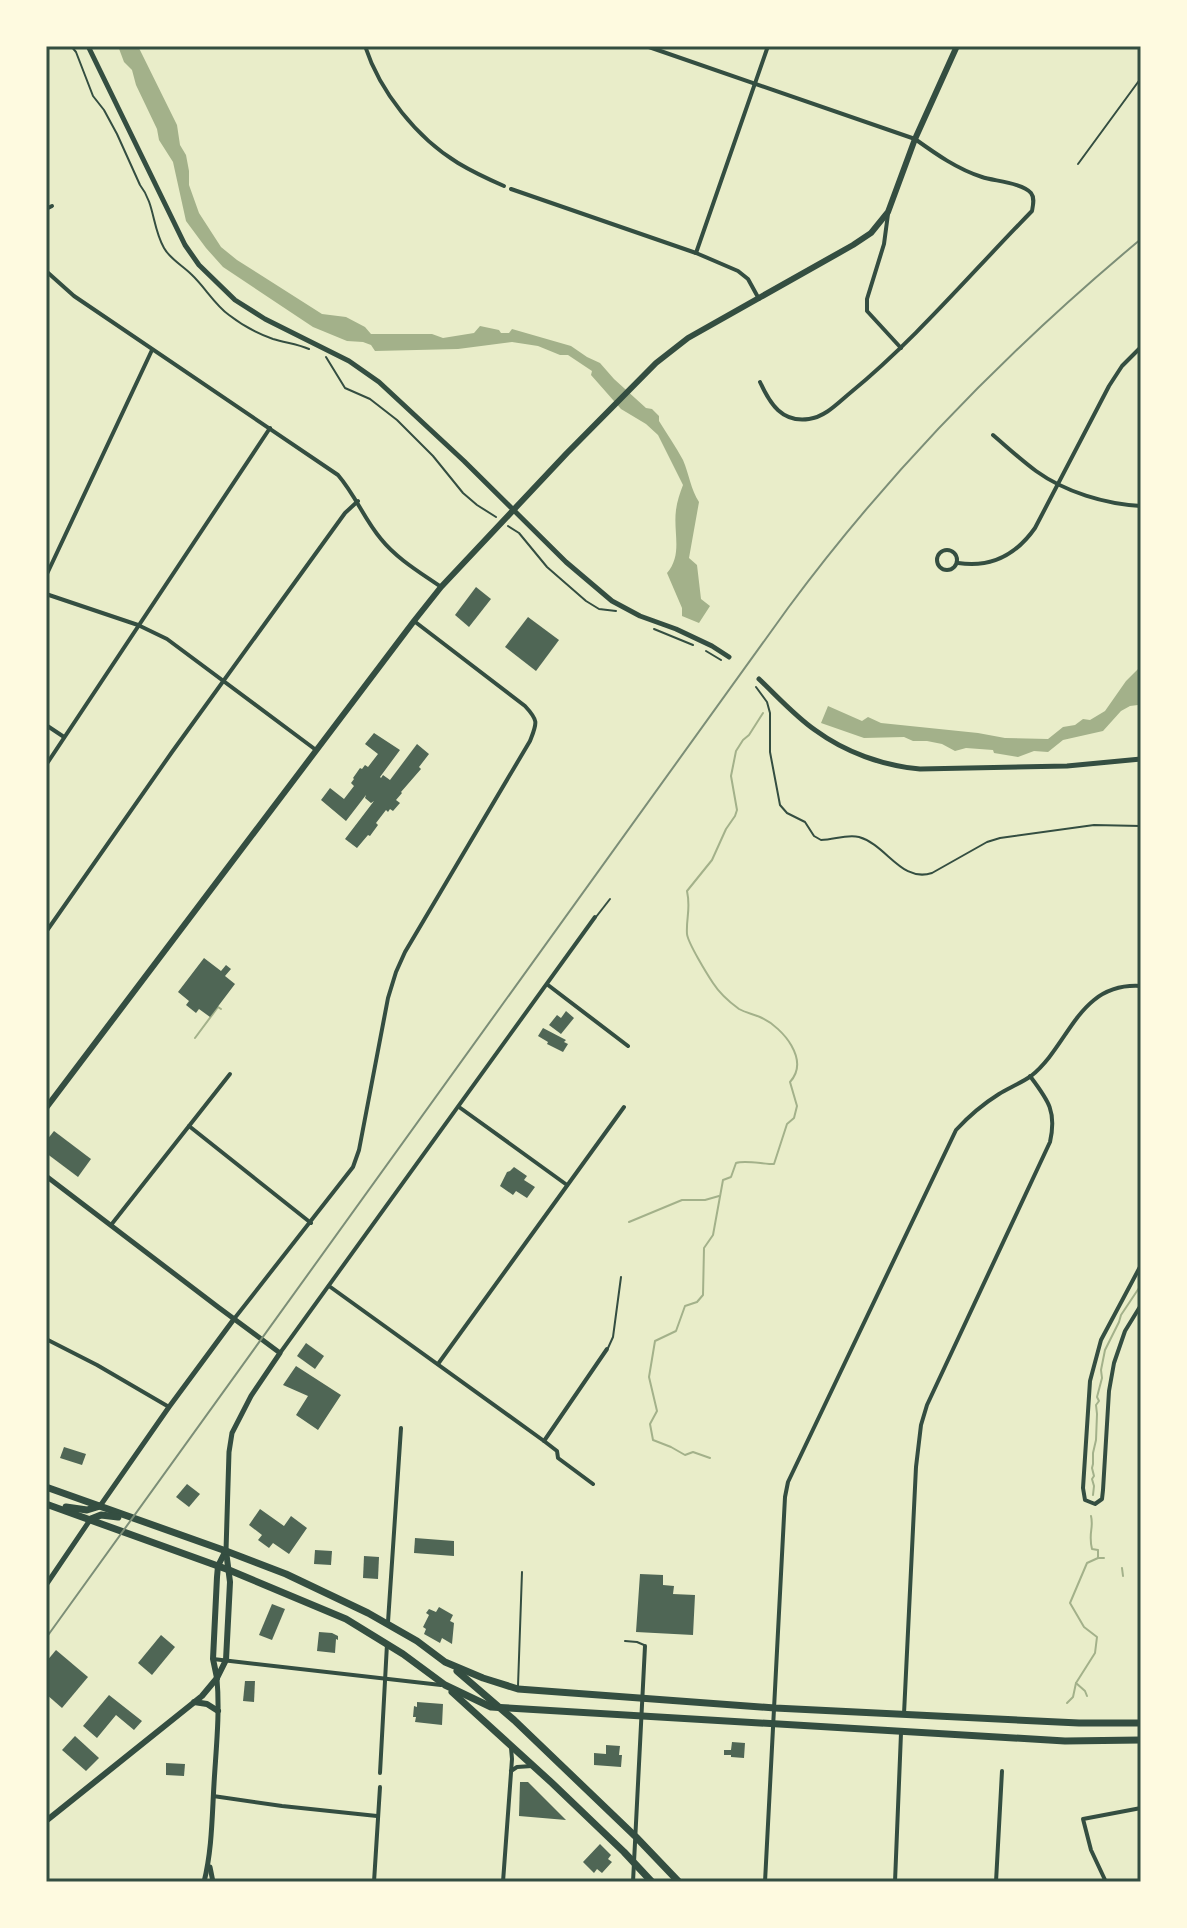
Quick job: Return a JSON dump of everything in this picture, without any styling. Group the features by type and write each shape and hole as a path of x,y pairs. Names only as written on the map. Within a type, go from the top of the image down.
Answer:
{"main road":[{"path":"46,1108 441,587 656,363 688,338 871,233 888,212 915,139 957,46"},
{"path":"46,1487 100,1506 107,1512 226,1551 315,1588 417,1641 500,1708 679,1882"},
{"path":"49,1505 87,1510 100,1506"},
{"path":"49,1505 229,1570 346,1619 387,1644 445,1685 652,1882"},
{"path":"91,1519 107,1512"},
{"path":"217,1678 213,1659 218,1566 226,1551"},
{"path":"46,1821 205,1693 217,1678 226,1660 229,1570 226,1551"},
{"path":"445,1662 518,1689 775,1708 1079,1723 1141,1723"},
{"path":"445,1685 483,1704 500,1708 1078,1741 1141,1740"},
{"path":"194,1702 207,1704 218,1711"},
{"path":"1078,1741 1079,1723"}],"street":[{"path":"88,46 185,245 199,265 235,300 265,319 349,361 379,382 566,562 612,601 712,646 729,657"},
{"path":"365,46 372,67 419,132 455,161 504,186"},
{"path":"646,46 915,139 941,158 980,177 1024,187 1031,192 1034,201 1032,211 901,348 822,416 814,419 791,418 778,412 760,382"},
{"path":"696,253 768,46"},
{"path":"511,189 696,253 744,275 759,299"},
{"path":"888,212 884,244 867,299 867,311 901,348"},
{"path":"47,274 152,350 338,475 390,550 441,587"},
{"path":"958,563 972,565 1001,559 1027,540 1109,386 1122,366 1141,347"},
{"path":"46,576 152,350"},
{"path":"46,765 270,428"},
{"path":"993,435 1035,471 1058,485 1119,504 1141,506"},
{"path":"46,932 345,513 358,501"},
{"path":"949,550 955,553 958,563 947,571 938,566 937,559 943,551 949,550"},
{"path":"46,594 138,625 167,639 316,750"},
{"path":"100,1506 234,1319 353,1167 359,1150 388,998 400,962 530,741 537,723 525,706 414,621"},
{"path":"759,679 813,729 835,743 905,768 1067,766 1141,759"},
{"path":"46,725 64,737"},
{"path":"226,1551 230,1442 236,1423 280,1353 595,917"},
{"path":"548,985 628,1046"},
{"path":"765,1882 788,1482 956,1130 970,1114 1041,1066 1083,1009 1102,994 1120,987 1141,986"},
{"path":"111,1225 230,1074"},
{"path":"904,1714 916,1467 921,1425 927,1405 1050,1142 1052,1112 1030,1076"},
{"path":"459,1107 567,1185"},
{"path":"438,1364 624,1107"},
{"path":"189,1126 311,1223"},
{"path":"46,1176 280,1353"},
{"path":"1141,1265 1101,1340 1090,1381 1083,1488 1085,1500 1095,1504 1102,1499 1109,1391 1114,1363 1125,1331 1141,1305"},
{"path":"329,1286 544,1441 557,1451 558,1458 593,1484"},
{"path":"46,1339 169,1407"},
{"path":"544,1441 607,1349"},
{"path":"388,1625 401,1428"},
{"path":"46,1585 91,1519"},
{"path":"380,1773 387,1644"},
{"path":"633,1882 645,1646"},
{"path":"213,1659 445,1685"},
{"path":"204,1882 209,1865 218,1711 217,1678"},
{"path":"895,1882 902,1731"},
{"path":"503,1882 510,1746"},
{"path":"511,1771 517,1767 533,1766"},
{"path":"996,1882 1002,1771"},
{"path":"374,1882 380,1787"},
{"path":"213,1796 377,1816"},
{"path":"1106,1882 1091,1850 1083,1819 1141,1808"},
{"path":"209,1865 213,1882"}],"lane":[{"path":"1078,164 1141,78"},
{"path":"595,917 610,899"},
{"path":"607,1349 613,1337 621,1277"},
{"path":"518,1689 522,1572"},
{"path":"625,1641 645,1646"}],"path":[{"path":"71,46 93,96 104,110 140,185 147,193 156,232 165,251 196,279 228,315 257,332 313,351"},
{"path":"321,354 328,359 345,388 370,399 397,420 433,456 463,493 493,514"},
{"path":"756,687 767,702 770,713 771,759 782,810 805,822 814,836 821,840 850,836 873,843 912,874 922,876 932,873 1000,838 1094,825 1141,826"}],"shaded area":[{"path":"118,46 138,46 177,125 180,145 186,155 189,185 199,213 221,247 237,260 322,314 346,317 365,327 371,334 432,334 443,338 474,333 480,326 501,333 509,333 512,329 571,346 600,363 646,408 652,409 683,460 699,502 689,558 697,565 701,599 710,606 699,623 682,616 682,608 667,573 675,558 675,519 683,485 658,435 621,409 591,375 592,371 568,355 512,342 458,349 375,351 371,345 347,341 313,327 223,267 186,221 173,162 159,140 132,70 124,62"},
{"path":"1141,666 1141,698 1138,705 1121,711 1103,731 1063,740 1048,752 1034,751 1018,757 994,753 993,750 966,748 955,751 942,744 904,737 864,738 821,723 828,706 862,721 868,717 881,723 1005,738 1048,739 1063,727 1075,725 1083,719 1090,720 1105,711"}],"building":[{"path":"476,587 491,599 469,627 455,615"},
{"path":"528,617 559,640 536,671 505,647"},
{"path":"374,733 400,750 380,777 381,778 383,775 390,780 417,744 429,754 396,800 400,803 393,811 386,810 370,836 357,848 345,839 374,801 371,803 365,798 366,795 346,821 321,800 330,788 344,799 354,786 351,783 360,768 368,767 378,754 365,744"},
{"path":"204,958 221,971 226,965 231,969 225,976 235,984 210,1017 199,1009 196,1013 186,1005 189,1001 178,992"},
{"path":"566,1011 574,1018 561,1034 549,1025 557,1015 561,1018"},
{"path":"543,1028 566,1040 564,1042 568,1044 563,1052 538,1036"},
{"path":"54,1131 91,1159 78,1177 46,1153 46,1141"},
{"path":"514,1167 527,1176 524,1180 535,1187 527,1198 516,1191 513,1195 500,1186 507,1172"},
{"path":"306,1343 324,1356 315,1369 297,1356"},
{"path":"296,1366 341,1395 318,1430 296,1415 308,1396 283,1385"},
{"path":"64,1447 86,1454 82,1465 60,1458"},
{"path":"187,1484 200,1494 189,1507 176,1497"},
{"path":"260,1509 284,1526 291,1516 307,1528 289,1554 273,1543 269,1548 258,1540 262,1535 249,1525"},
{"path":"415,1538 454,1541 454,1556 414,1553"},
{"path":"315,1550 332,1551 331,1565 314,1564"},
{"path":"364,1556 379,1557 378,1579 363,1578"},
{"path":"640,1574 663,1575 663,1585 674,1586 673,1594 695,1595 693,1635 636,1632"},
{"path":"272,1604 285,1609 272,1640 259,1635"},
{"path":"439,1607 453,1615 450,1621 454,1623 452,1644 442,1638 440,1643 424,1634 426,1629 423,1627 429,1615 426,1613 429,1609 436,1612"},
{"path":"319,1632 338,1636 335,1653 317,1651"},
{"path":"161,1635 175,1647 152,1675 138,1663"},
{"path":"56,1650 88,1677 62,1708 46,1694 46,1662"},
{"path":"245,1681 255,1681 254,1702 243,1701"},
{"path":"109,1695 142,1721 134,1730 116,1715 97,1738 83,1726"},
{"path":"417,1702 443,1704 442,1725 415,1722 414,1706 417,1707"},
{"path":"75,1736 99,1758 86,1771 62,1750"},
{"path":"732,1742 745,1743 744,1758 724,1755 724,1750 731,1750"},
{"path":"606,1745 620,1746 621,1767 594,1765 594,1753 606,1754"},
{"path":"166,1763 185,1764 184,1776 166,1775"},
{"path":"520,1782 528,1782 566,1820 519,1816"},
{"path":"600,1844 611,1855 608,1859 612,1862 602,1873 597,1869 594,1873 583,1862"}],"waterway":[{"path":"710,1458 693,1452 685,1455 653,1440 650,1424 657,1411 649,1377 655,1341 676,1331 685,1306 697,1302 703,1295 704,1248 713,1235 723,1180 731,1177 736,1163 774,1164 787,1124 794,1118 797,1106 790,1082 797,1064 791,1046 770,1023 739,1009 721,994 687,934 687,891 712,860 735,816 737,810 731,776 736,751 763,713"},
{"path":"195,1038 218,1007 221,1009"},
{"path":"629,1222 682,1200 705,1200 719,1196"},
{"path":"1093,1495 1096,1405 1105,1350 1121,1315 1141,1285"},
{"path":"1091,1516 1092,1549 1098,1550 1098,1558 1104,1558"},
{"path":"1087,1696 1076,1683 1095,1653 1097,1637 1084,1627 1070,1603 1087,1563 1098,1558"},
{"path":"1122,1568 1123,1576"},
{"path":"1067,1703 1073,1697 1076,1683"}],"railway":[{"path":"46,1638 827,557 953,413 1044,324 1141,239"}]}
